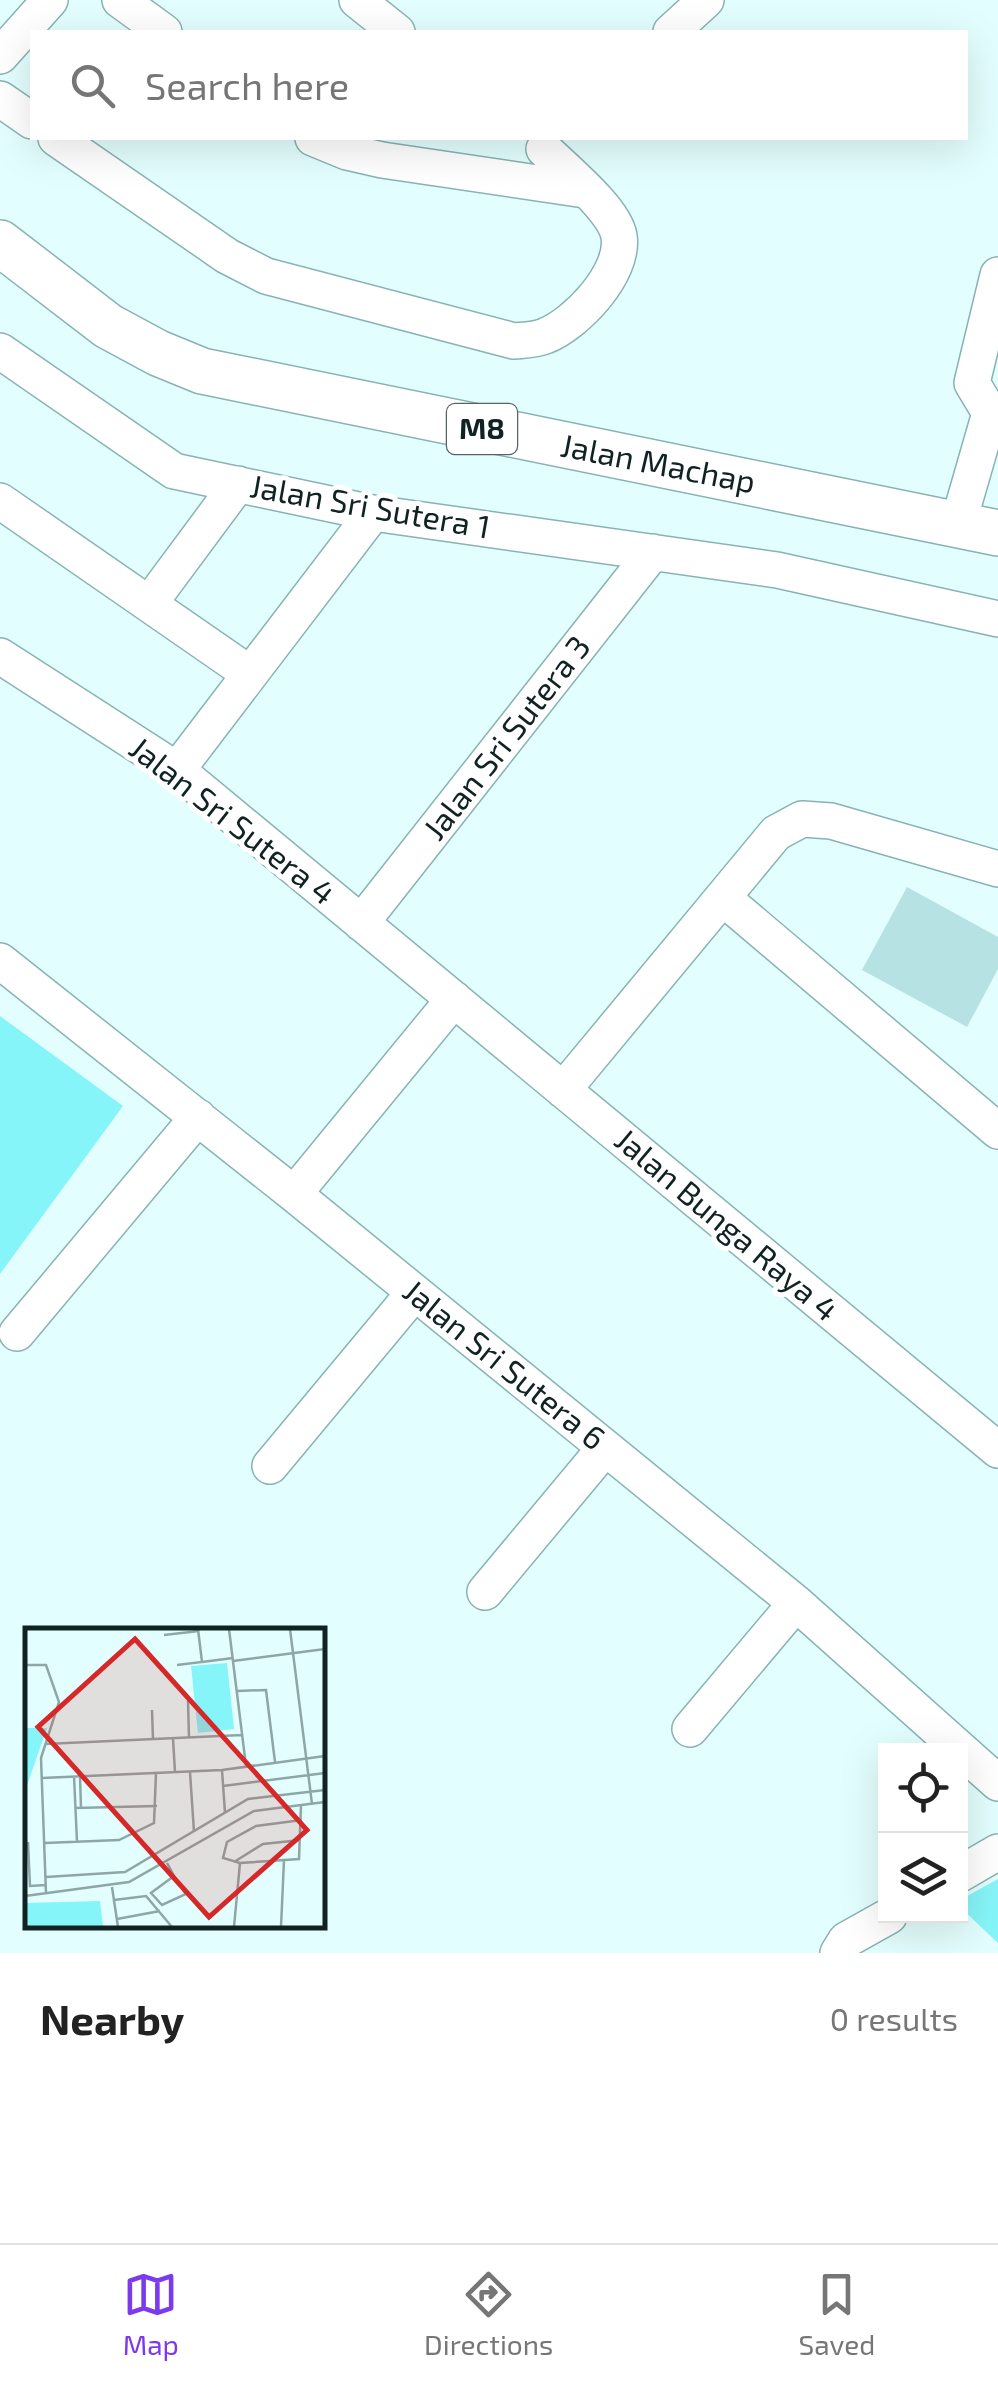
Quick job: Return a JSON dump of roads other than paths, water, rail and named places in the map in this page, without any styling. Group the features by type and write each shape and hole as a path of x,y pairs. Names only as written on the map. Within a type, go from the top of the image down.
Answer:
{"main road":[{"name":"Jalan Machap","path":"0,243 108,326 202,371 978,528"}],"street":[{"path":"0,56 50,0"},
{"path":"120,0 161,30"},
{"path":"356,0 395,30"},
{"path":"673,30 706,0"},
{"path":"0,99 30,121"},
{"path":"59,140 227,256 266,276 514,340 542,338 564,326 601,290 616,268 619,236 608,214 544,141"},
{"path":"318,140 382,160 585,190"},
{"path":"978,528 994,414 972,383 998,275"},
{"name":"Jalan Sri Sutera 1","path":"0,351 174,470 374,513 776,570 998,619"},
{"path":"149,604 238,484"},
{"path":"0,501 250,674"},
{"path":"178,770 374,513"},
{"name":"Jalan Sri Sutera 3","path":"361,922 653,552"},
{"name":"Jalan Sri Sutera 4","path":"6,673 178,770 454,999"},
{"path":"563,1090 776,834 802,819 832,821 998,869"},
{"path":"723,898 998,1130"},
{"name":"Jalan Sri Sutera 6","path":"0,960 796,1603 998,1782"},
{"path":"294,1194 454,999"},
{"name":"Jalan Bunga Raya 4","path":"454,999 998,1450"},
{"path":"17,1334 198,1117"},
{"path":"270,1466 414,1292"},
{"path":"485,1592 605,1448"},
{"path":"690,1729 796,1603"},
{"path":"968,1869 998,1852"},
{"path":"838,1953 846,1940 878,1922"}]}
